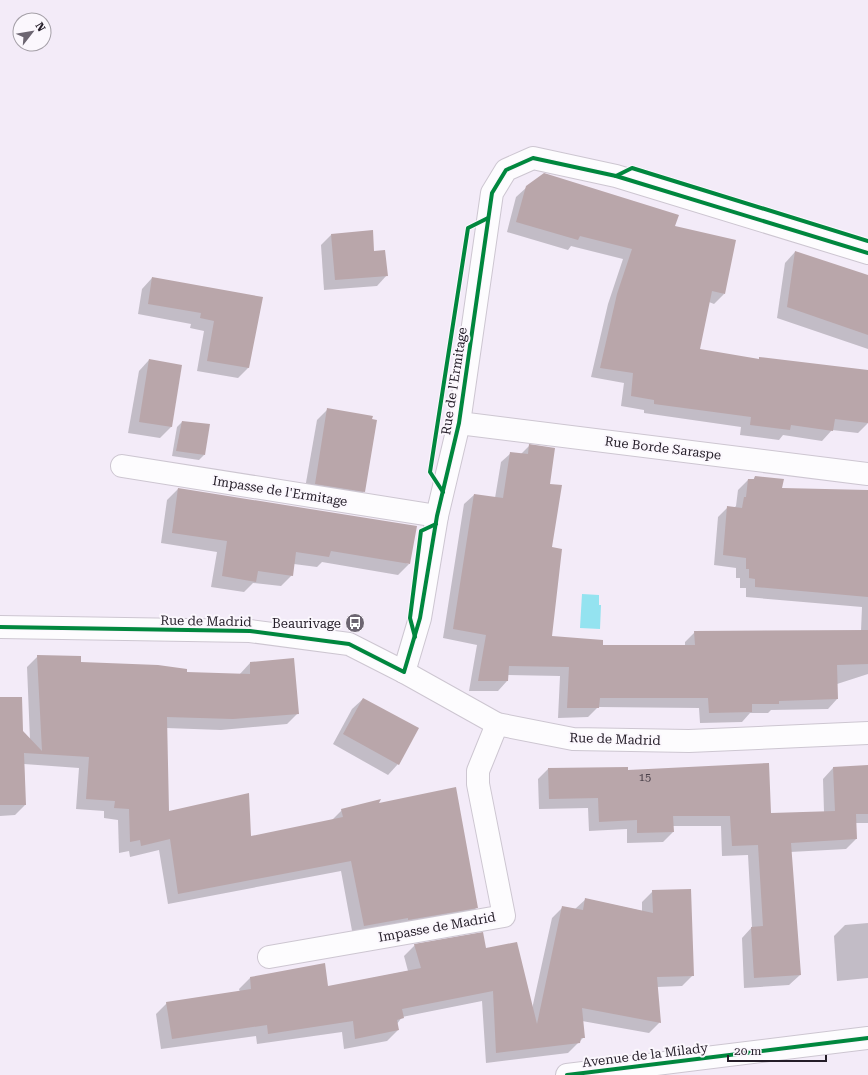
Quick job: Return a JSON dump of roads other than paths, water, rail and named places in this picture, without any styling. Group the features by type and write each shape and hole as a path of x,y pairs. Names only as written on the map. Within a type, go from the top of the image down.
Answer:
{"street":[{"name":"Rue de l'Ermitage","path":"404,672 420,618 438,516 459,423 492,193 506,170 533,158 616,176 868,254"},
{"name":"Rue Borde Saraspe","path":"459,423 868,474"},
{"name":"Impasse de l'Ermitage","path":"122,466 438,516"},
{"name":"Rue de Madrid","path":"0,627 250,631 349,644 404,672 498,724 573,739 689,741 868,733"},
{"name":"Impasse de Madrid","path":"269,957 504,916 478,784 478,771 498,724"},
{"name":"Avenue de la Milady","path":"567,1075 868,1038"}],"water":[{"path":"582,594 599,595 599,605 601,605 600,629 580,628"}],"place":[{"name":"Beaurivage","path":"355,623"}]}
